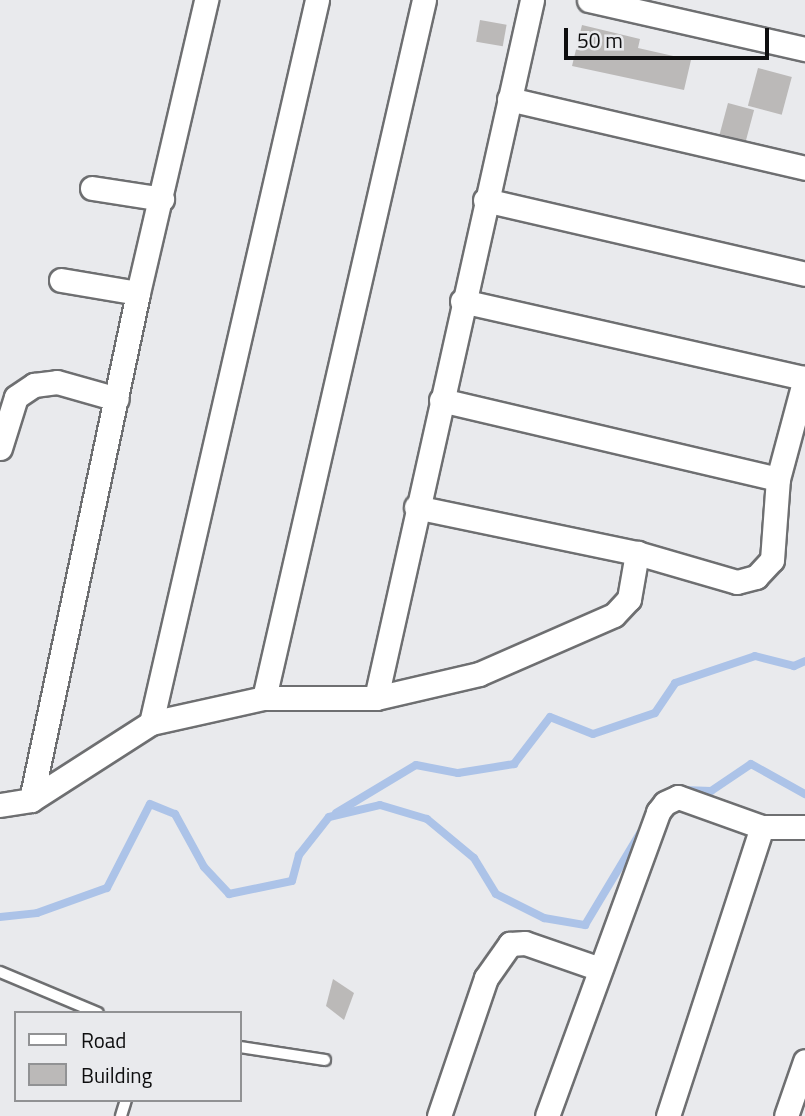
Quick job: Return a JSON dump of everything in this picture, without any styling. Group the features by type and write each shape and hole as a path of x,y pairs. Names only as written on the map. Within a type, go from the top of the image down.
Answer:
{"street":[{"path":"31,800 138,293 162,199 206,0"},
{"path":"151,723 317,0"},
{"path":"264,698 424,0"},
{"path":"376,698 462,301 532,0"},
{"path":"589,0 805,49"},
{"path":"509,99 805,168"},
{"path":"92,188 162,199"},
{"path":"485,200 805,274"},
{"path":"61,280 138,293"},
{"path":"416,507 637,553 737,582 756,577 772,560 778,480 805,378 462,301"},
{"path":"0,448 16,397 34,386 57,382 117,399"},
{"path":"441,400 778,480"},
{"path":"0,805 31,800 151,723 264,698 376,698 479,674 614,615 629,599 637,553"},
{"path":"547,1116 600,969 665,803 678,797 762,827 805,827"},
{"path":"668,1116 762,827"},
{"path":"439,1116 486,978 510,944 525,943 600,969"},
{"path":"786,1116 805,1061"}],"lane":[{"path":"0,972 93,1011"},
{"path":"242,1047 325,1060"}],"building":[{"path":"480,20 507,25 503,46 476,42"},
{"path":"582,25 640,39 638,48 691,60 684,90 572,66"},
{"path":"758,68 792,77 782,115 748,106"},
{"path":"728,103 754,110 746,141 720,134"},
{"path":"333,979 354,993 344,1020 326,1006"}],"waterway":[{"path":"336,813 416,765 458,773 514,764 550,717 593,734 655,713 675,683 755,656 794,666 805,661"},
{"path":"684,790 711,791 751,764 805,794"},
{"path":"0,917 37,913 107,888 150,804 175,814 204,867 229,894 292,881 299,855 329,817 380,805 427,819 474,858 496,894 544,918 585,925 640,833"}]}
